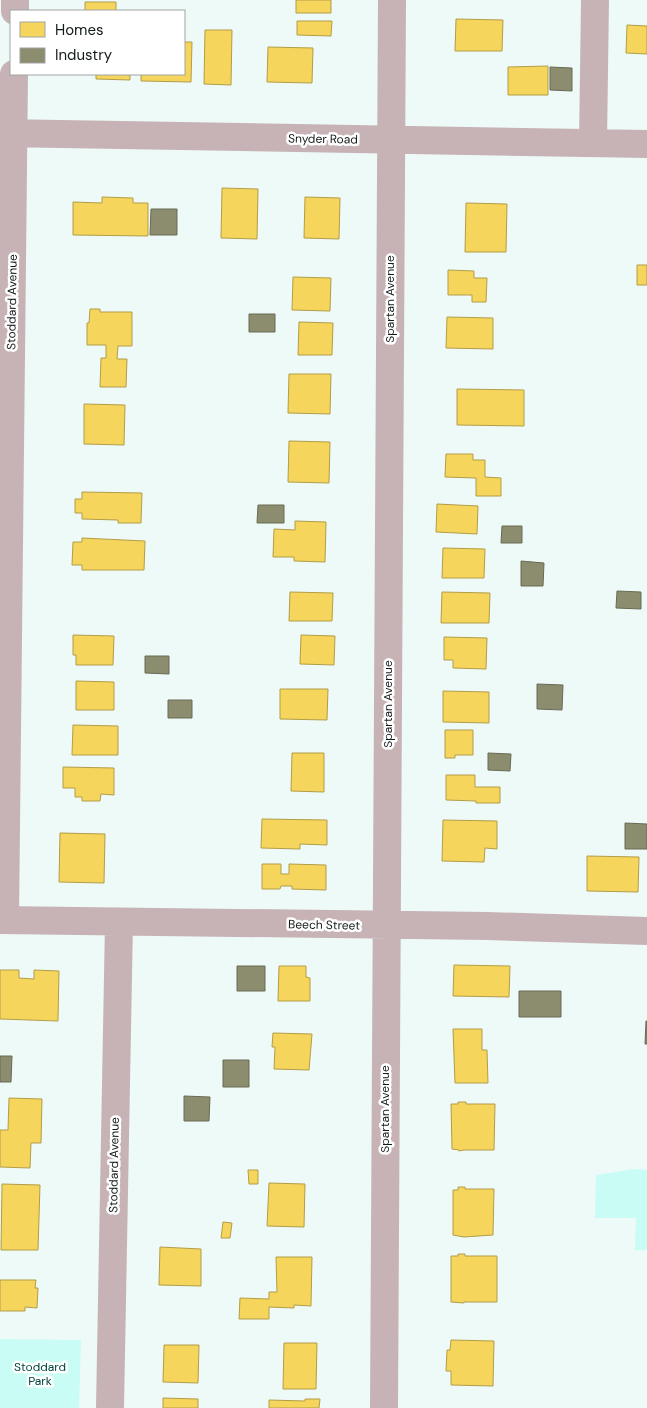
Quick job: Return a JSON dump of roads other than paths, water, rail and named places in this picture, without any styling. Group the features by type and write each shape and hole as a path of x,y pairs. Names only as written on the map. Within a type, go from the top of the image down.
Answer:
{"street":[{"name":"Spartan Avenue","path":"384,1408 392,0"},
{"path":"593,143 595,0"},
{"name":"Stoddard Avenue","path":"3,920 7,133 14,75"},
{"name":"Snyder Road","path":"7,133 647,144"},
{"name":"Beech Street","path":"3,920 647,930"},
{"name":"Stoddard Avenue","path":"110,1408 119,922"}],"park label":[{"name":"Stoddard Park","path":"40,1374"}]}
